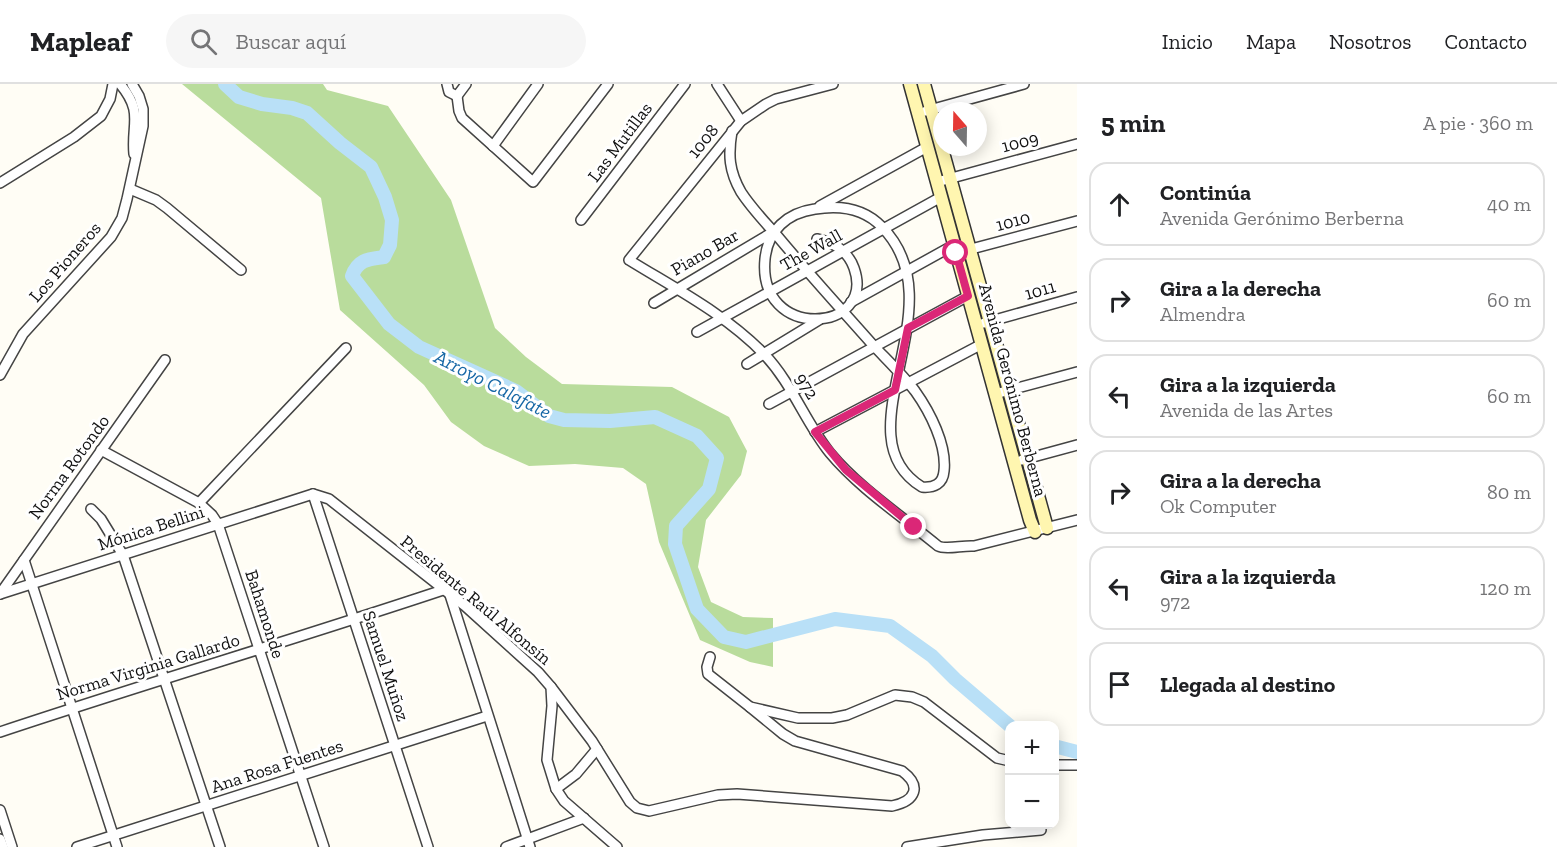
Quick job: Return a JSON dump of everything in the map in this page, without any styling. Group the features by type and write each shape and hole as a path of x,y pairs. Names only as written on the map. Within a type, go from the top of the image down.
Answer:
{"street":[{"path":"0,183 74,137 101,116 110,99 113,84"},
{"name":"Los Pioneros","path":"120,84 129,94 137,120 133,147 134,162"},
{"name":"Los Pioneros","path":"0,375 23,334 111,237 122,218 141,141 144,114 139,96 132,84"},
{"path":"447,84 449,92 457,96"},
{"path":"466,84 457,96 462,118 533,182 608,84"},
{"path":"493,146 538,84"},
{"name":"Las Mutillas","path":"581,220 685,84"},
{"path":"717,84 741,121"},
{"name":"1008","path":"628,261 741,121 776,99 833,84"},
{"name":"Avenida Gerónimo Berberna","path":"910,84 927,147 943,180 941,197 1008,391 1027,459 1041,530"},
{"name":"Avenida Gerónimo Berberna","path":"924,84 932,110 943,180 960,249 968,296 983,323 982,344 1014,462 1041,530"},
{"path":"918,113 1024,84"},
{"path":"732,131 729,165 746,199 806,270 874,346 899,373 908,383 928,413 944,454 942,481 929,488 922,487 915,482 895,458 889,424 895,390 899,373 908,328 909,300 906,271 898,248 884,228 863,213 833,207 815,209"},
{"name":"1009","path":"943,180 1077,144"},
{"path":"815,209 927,147"},
{"path":"130,189 156,200 167,208 241,270"},
{"name":"The Wall","path":"697,332 941,197"},
{"name":"Piano Bar","path":"654,303 675,288 773,231 792,216 815,209"},
{"name":"1010","path":"851,302 906,271 960,249 1077,221"},
{"path":"773,231 765,261 766,279 770,291 779,306 804,319 836,316 851,302 857,284 854,266 843,251 829,242 816,239"},
{"name":"972","path":"628,261 724,319 763,354 792,392 815,432 846,470 942,548 960,545 974,546 1077,520"},
{"path":"769,404 968,296"},
{"name":"1011","path":"983,323 1077,297"},
{"path":"747,364 820,319"},
{"path":"815,432 982,344"},
{"path":"199,503 346,348"},
{"name":"Norma Rotondo","path":"0,594 165,360"},
{"path":"995,394 1077,372"},
{"path":"1014,462 1077,445"},
{"name":"Bahamonde","path":"101,450 199,503 218,524 324,847"},
{"name":"Mónica Bellini","path":"0,594 313,494"},
{"name":"Presidente Raúl Alfonsín","path":"313,494 329,499 446,592 538,672 551,687 552,706 547,760 556,789 564,801 617,847"},
{"name":"Samuel Muñoz","path":"313,494 428,847"},
{"path":"91,509 101,519 123,555 220,847"},
{"path":"24,560 117,847"},
{"path":"446,592 528,843"},
{"name":"Norma Virginia Gallardo","path":"0,732 164,678 446,592"},
{"path":"551,687 571,711 630,802 642,810 649,811 718,795 737,794 892,806 905,804 913,796 914,786 910,777 902,771 795,741 783,734 708,674 707,667 710,657"},
{"path":"750,707 798,718 822,719 847,715 895,695 912,697 924,702 997,758 1005,760"},
{"name":"Ana Rosa Fuentes","path":"77,847 487,716"},
{"path":"556,789 576,774 597,749"},
{"path":"1059,765 1077,765"},
{"path":"0,810 12,847"},
{"path":"506,847 528,843 585,818"},
{"path":"907,847 983,835 1041,830"},
{"path":"0,839 3,847"}],"green space":[{"path":"182,84 323,84 327,90 388,106 451,200 495,328 526,357 562,384 672,387 729,417 747,451 741,475 706,520 698,567 711,602 743,617 773,618 773,667 750,662 700,640 659,542 646,484 623,468 575,464 529,466 484,446 451,422 424,385 340,310 321,198"}],"waterway":[{"name":"Arroyo Calafate","path":"225,84 239,97 307,113 371,167 385,197 392,220 390,245 384,257 369,259 361,263 352,276 389,324 419,347 516,391 549,416 564,420 610,421 655,417 697,436 717,458 709,489 676,526 675,544 697,609 724,637 746,642 835,619 890,626 932,656 1005,722"},
{"name":"Arroyo Calafate","path":"1059,747 1077,752"}],"route":[{"path":"914,527 846,470 815,432 895,390 908,328 968,296 956,253"}]}
